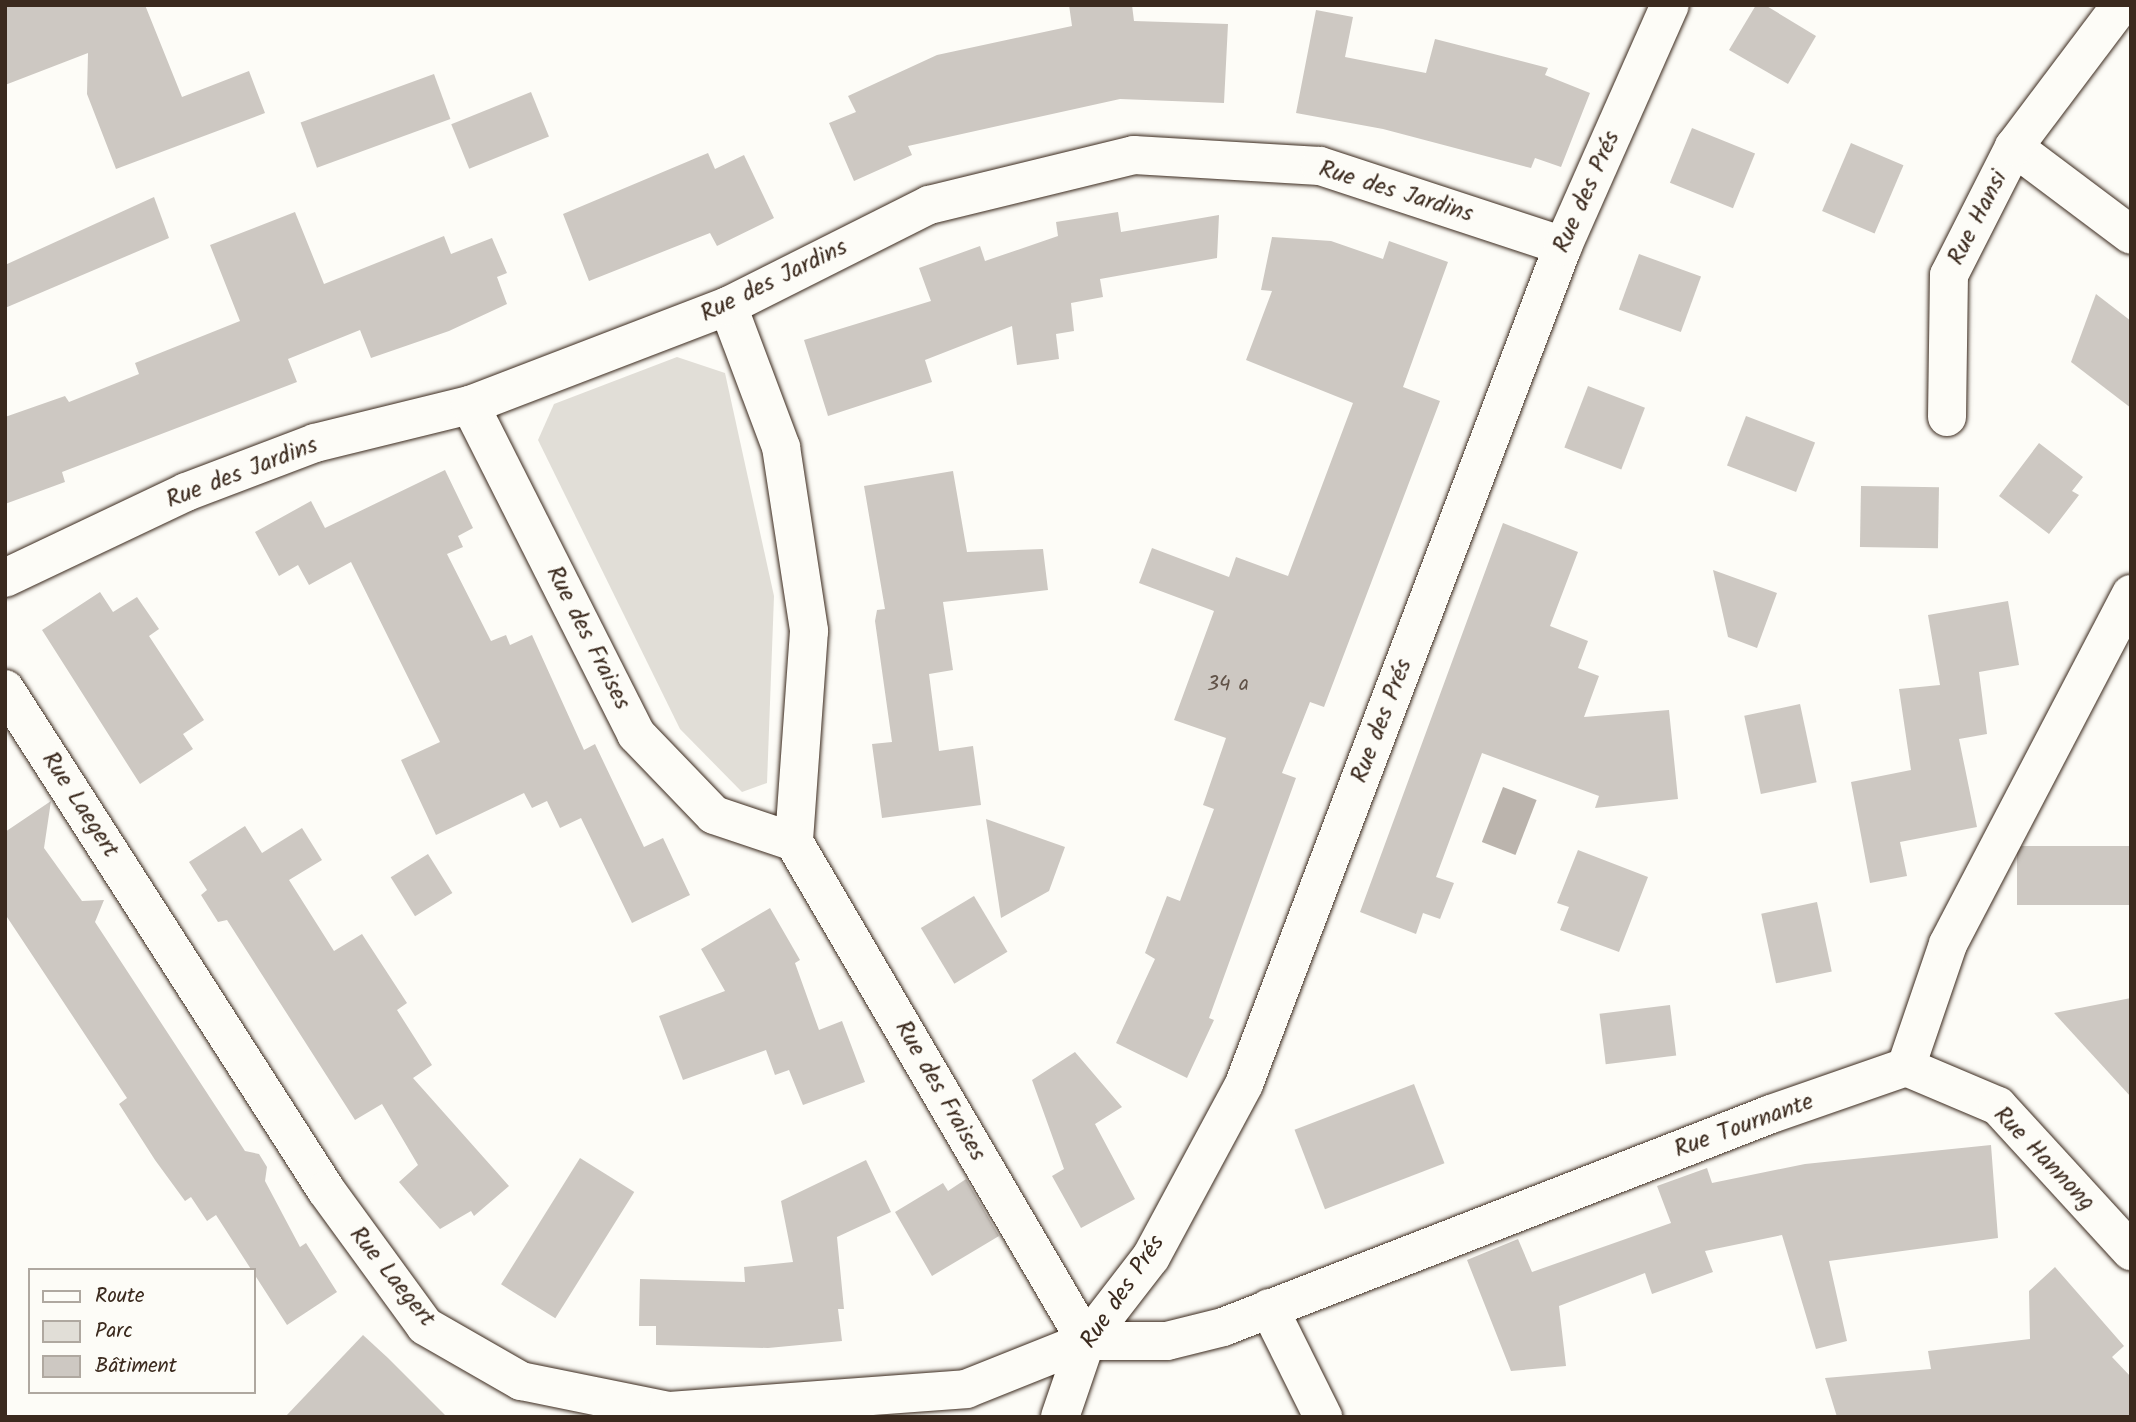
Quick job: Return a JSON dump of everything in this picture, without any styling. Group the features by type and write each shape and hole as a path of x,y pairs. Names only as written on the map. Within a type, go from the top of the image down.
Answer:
{"street":[{"name":"Rue des Prés","path":"1060,1417 1086,1340 1151,1256 1244,1084 1563,246 1670,5"},
{"name":"Rue Hansi","path":"1947,417 1949,275 2014,147 2122,5"},
{"name":"Rue Hansi","path":"2014,147 2131,235"},
{"name":"Rue des Jardins","path":"5,578 186,492 315,443 470,405 727,306 929,205 1134,155 1320,166 1563,246"},
{"path":"727,306 781,447 809,631 794,842"},
{"name":"Rue des Fraises","path":"470,405 636,734 714,815 794,842 1086,1340"},
{"path":"1906,1067 1948,944 2131,594"},
{"name":"Rue Laegert","path":"5,689 333,1200 425,1326 521,1381 668,1411 966,1389 1086,1340"},
{"name":"Rue Tournante","path":"1086,1340 1167,1341 1223,1327 1906,1067"},
{"name":"Rue Hannong","path":"1906,1067 1998,1106 2131,1251"},
{"path":"1269,1308 1323,1417"}],"green space":[{"path":"677,357 725,373 774,596 767,783 742,792 680,729 538,440 554,404"}],"shaded area":[{"path":"1503,787 1537,800 1515,855 1482,842"}],"building":[{"path":"5,5 145,5 182,97 249,71 265,113 116,169 87,94 88,53 5,85"},
{"path":"1069,5 1132,5 1134,21 1228,24 1224,103 1120,99 908,146 912,155 854,181 829,123 856,112 848,96 937,55 1072,26"},
{"path":"1756,5 1765,5 1816,36 1788,84 1729,50"},
{"path":"1316,10 1353,17 1345,57 1426,73 1435,39 1548,68 1545,75 1590,93 1561,167 1535,158 1531,168 1383,129 1296,113"},
{"path":"434,74 450,119 317,168 301,123"},
{"path":"531,92 549,137 469,169 451,124"},
{"path":"1692,128 1755,153 1733,208 1670,183"},
{"path":"1851,143 1903,165 1875,233 1822,211"},
{"path":"708,153 715,169 744,155 774,218 717,246 710,233 589,281 563,214"},
{"path":"154,197 169,238 5,308 5,265"},
{"path":"295,212 324,284 444,236 451,254 492,238 507,273 497,277 507,304 449,331 371,358 360,330 288,359 297,382 62,472 65,482 5,504 5,417 65,396 69,402 139,374 135,363 240,321 210,245"},
{"path":"1118,212 1121,232 1219,215 1217,258 1100,279 1103,297 1071,303 1074,331 1056,334 1059,359 1017,365 1012,326 925,360 932,382 828,416 804,340 931,301 919,268 980,246 985,261 1058,236 1056,222"},
{"path":"1272,237 1331,241 1383,259 1389,241 1448,262 1403,387 1440,401 1324,707 1310,702 1282,773 1296,778 1209,1018 1214,1020 1187,1078 1116,1043 1155,959 1145,953 1167,896 1180,901 1214,809 1203,805 1226,738 1174,720 1214,611 1139,583 1152,548 1229,577 1236,557 1288,576 1353,403 1246,360 1272,291 1261,290"},
{"path":"1639,254 1701,277 1681,332 1619,309"},
{"path":"2096,294 2131,321 2131,408 2071,362"},
{"path":"1588,386 1645,408 1621,469 1564,448"},
{"path":"1746,416 1815,443 1796,492 1727,465"},
{"path":"2039,443 2083,477 2072,491 2079,495 2049,534 1999,496"},
{"path":"445,470 473,528 458,536 463,547 447,554 491,641 506,635 510,645 532,635 584,750 595,744 644,847 663,838 690,895 632,923 581,818 560,828 547,801 532,808 524,793 436,835 401,760 440,742 351,562 309,585 298,565 279,576 255,532 311,501 325,528"},
{"path":"953,471 967,552 1043,549 1048,590 943,602 953,670 929,674 939,751 973,746 981,805 882,818 872,744 892,742 875,621 877,610 885,609 864,486"},
{"path":"1861,486 1939,487 1938,548 1860,547"},
{"path":"1503,523 1578,552 1550,626 1588,641 1578,668 1599,676 1584,717 1669,710 1678,799 1595,808 1599,796 1482,753 1436,877 1454,883 1440,919 1423,913 1416,934 1360,912"},
{"path":"1713,570 1777,593 1757,648 1728,637"},
{"path":"100,592 113,612 137,597 159,629 149,636 204,720 183,734 193,749 140,784 42,630"},
{"path":"2008,601 2019,665 1979,672 1987,734 1959,739 1977,827 1900,842 1907,876 1870,883 1851,782 1911,770 1899,689 1940,685 1928,615"},
{"path":"1800,704 1817,782 1761,794 1744,716"},
{"path":"51,801 44,848 82,901 104,900 95,922 245,1151 259,1154 267,1167 265,1181 300,1247 306,1243 337,1292 287,1325 256,1277 256,1268 250,1268 216,1215 207,1221 191,1197 185,1201 155,1160 119,1104 127,1098 5,914 5,832"},
{"path":"986,819 1065,847 1049,891 1001,918"},
{"path":"245,826 262,853 302,828 322,860 289,880 334,951 362,934 407,1003 397,1010 432,1065 413,1078 509,1186 474,1216 471,1211 440,1229 399,1182 418,1165 382,1104 355,1120 227,920 218,922 201,895 207,890 189,862"},
{"path":"2017,846 2131,846 2131,905 2017,905"},
{"path":"1578,850 1648,877 1619,952 1560,930 1569,907 1557,903"},
{"path":"428,854 452,893 415,916 391,877"},
{"path":"974,896 1007,952 954,984 921,928"},
{"path":"1817,902 1832,971 1776,983 1761,914"},
{"path":"770,908 800,960 795,963 819,1030 842,1021 865,1082 803,1105 789,1070 775,1075 766,1050 683,1080 659,1016 725,991 701,949"},
{"path":"2131,998 2131,1097 2054,1013"},
{"path":"1670,1005 1676,1056 1606,1064 1600,1014"},
{"path":"1075,1052 1122,1107 1095,1124 1135,1199 1081,1228 1052,1176 1064,1169 1032,1080"},
{"path":"1414,1084 1444,1163 1325,1209 1295,1130"},
{"path":"1991,1145 1998,1238 1829,1261 1847,1341 1816,1349 1782,1235 1705,1251 1713,1272 1652,1294 1645,1273 1559,1306 1566,1366 1511,1371 1467,1260 1518,1239 1532,1272 1671,1223 1657,1186 1707,1168 1712,1183 1805,1164"},
{"path":"580,1158 634,1192 555,1318 501,1284"},
{"path":"866,1160 891,1212 837,1237 844,1309 838,1309 842,1341 768,1348 656,1345 656,1326 639,1326 640,1279 745,1282 744,1267 793,1262 781,1201"},
{"path":"966,1179 999,1236 932,1276 895,1212 943,1183 948,1191"},
{"path":"2055,1267 2124,1346 2112,1357 2131,1377 2131,1417 1837,1417 1825,1378 1931,1369 1928,1351 2030,1339 2029,1291"},
{"path":"363,1335 388,1358 447,1417 285,1417"}]}
